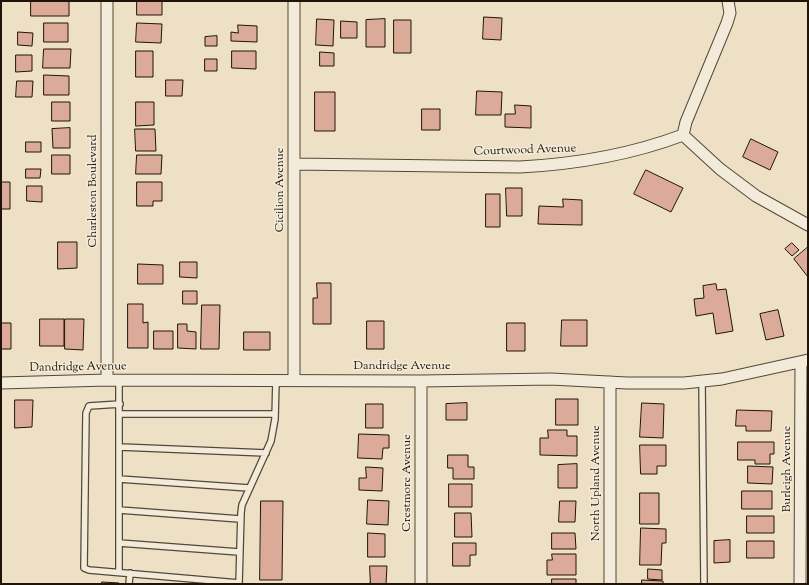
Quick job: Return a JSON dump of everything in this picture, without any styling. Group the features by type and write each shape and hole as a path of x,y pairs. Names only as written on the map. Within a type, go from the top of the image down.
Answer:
{"street":[{"name":"Charleston Boulevard","path":"107,1 107,380"},
{"name":"Cicilion Avenue","path":"294,1 294,380"},
{"path":"728,1 730,13 727,23 686,122 683,135 720,169 756,196 808,225"},
{"name":"Courtwood Avenue","path":"294,164 520,167 553,165 622,155 683,135"},
{"name":"Dandridge Avenue","path":"1,383 107,380 421,381 551,378 610,382 702,382 805,361"},
{"name":"Burleigh Avenue","path":"800,584 805,361"},
{"name":"Crestmore Avenue","path":"421,381 421,584"},
{"name":"North Upland Avenue","path":"610,382 610,584"}],"lane":[{"path":"119,380 119,572"},
{"path":"120,404 94,404 88,406 86,413 84,568 89,570 239,583 240,520 242,505 271,441 275,414 276,380"},
{"path":"702,382 704,584"},
{"path":"120,414 275,414"},
{"path":"120,447 266,452"},
{"path":"119,479 250,488"},
{"path":"119,510 240,520"},
{"path":"119,543 239,552"},
{"path":"129,584 130,573"}],"building":[{"path":"31,1 69,1 69,16 31,16"},
{"path":"137,1 162,1 162,15 137,15"},
{"path":"484,17 502,18 501,40 483,39"},
{"path":"317,19 334,20 333,46 316,45"},
{"path":"385,19 385,47 366,47 366,20"},
{"path":"394,20 411,20 411,53 394,53"},
{"path":"341,21 357,22 357,38 341,38"},
{"path":"44,23 68,23 68,42 44,42"},
{"path":"137,23 162,24 161,43 136,42"},
{"path":"238,25 257,26 257,42 231,41 231,32 238,33"},
{"path":"18,32 33,33 32,46 18,45"},
{"path":"217,36 217,46 205,46 205,37"},
{"path":"44,49 71,49 70,68 43,68"},
{"path":"136,51 153,51 153,77 136,77"},
{"path":"232,51 256,51 256,69 232,68"},
{"path":"320,52 334,53 334,66 320,66"},
{"path":"16,55 32,55 32,71 16,72"},
{"path":"205,59 217,59 217,71 205,71"},
{"path":"44,75 69,76 69,95 44,95"},
{"path":"166,80 183,80 182,96 166,96"},
{"path":"17,81 33,81 32,97 16,97"},
{"path":"477,91 502,92 501,115 476,115"},
{"path":"315,92 335,92 335,131 315,131"},
{"path":"52,102 70,102 70,121 52,121"},
{"path":"136,102 154,102 154,125 136,126"},
{"path":"515,105 531,106 531,128 505,127 505,114 515,114"},
{"path":"422,109 440,109 440,130 422,130"},
{"path":"70,128 70,148 53,148 52,129"},
{"path":"135,129 155,129 156,151 136,151"},
{"path":"751,139 778,152 770,170 743,157"},
{"path":"26,142 41,142 41,152 26,152"},
{"path":"52,155 70,155 70,174 52,174"},
{"path":"137,155 162,155 161,174 136,174"},
{"path":"26,169 41,169 40,178 26,178"},
{"path":"646,170 683,188 671,212 634,194"},
{"path":"1,182 10,182 10,209 1,209"},
{"path":"137,182 162,182 162,201 153,201 153,206 137,206"},
{"path":"27,186 42,186 42,202 27,201"},
{"path":"506,188 522,188 522,216 507,216"},
{"path":"486,194 500,194 500,227 486,227"},
{"path":"563,199 582,200 582,225 538,224 539,206 563,207"},
{"path":"58,242 77,242 77,268 58,269"},
{"path":"792,243 799,250 792,256 785,249"},
{"path":"807,248 808,249 808,277 794,259"},
{"path":"180,262 197,262 197,278 180,277"},
{"path":"138,264 163,265 163,284 138,284"},
{"path":"317,283 331,283 331,324 313,324 313,298 317,298"},
{"path":"716,284 717,290 726,289 733,331 716,334 713,313 696,316 694,299 704,298 703,286"},
{"path":"183,291 197,291 197,304 183,304"},
{"path":"128,304 143,304 143,323 148,322 148,348 128,348"},
{"path":"202,305 220,305 219,349 201,349"},
{"path":"778,310 784,336 766,340 760,314"},
{"path":"40,319 64,319 64,346 40,346"},
{"path":"65,319 84,319 83,350 65,349"},
{"path":"562,320 587,320 587,346 561,346"},
{"path":"367,321 384,321 384,349 367,349"},
{"path":"1,323 11,323 11,349 1,349"},
{"path":"507,323 525,323 525,351 507,351"},
{"path":"178,324 187,324 187,331 196,332 196,349 178,348"},
{"path":"154,331 173,331 173,349 154,349"},
{"path":"244,332 270,332 270,350 244,350"},
{"path":"556,399 578,399 578,425 556,425"},
{"path":"15,400 33,400 32,427 15,428"},
{"path":"467,403 467,420 446,420 446,404"},
{"path":"642,403 664,404 663,438 640,437"},
{"path":"366,404 383,404 383,428 366,428"},
{"path":"737,410 772,411 771,431 746,431 746,426 736,426"},
{"path":"548,430 567,430 567,436 577,436 577,456 540,455 540,438 548,438"},
{"path":"359,434 389,435 389,448 383,448 382,459 358,458"},
{"path":"738,442 774,442 774,454 770,454 770,464 755,464 755,460 738,460"},
{"path":"640,445 666,445 666,466 657,466 657,474 641,474"},
{"path":"448,455 468,455 468,467 474,467 474,479 453,479 453,468 448,468"},
{"path":"577,464 577,488 558,488 558,465"},
{"path":"748,466 773,467 772,484 748,483"},
{"path":"366,467 383,468 382,491 359,490 359,478 366,478"},
{"path":"449,484 472,484 472,507 449,507"},
{"path":"742,491 772,491 772,509 742,509"},
{"path":"640,493 659,493 659,524 640,524"},
{"path":"368,500 389,501 388,525 367,524"},
{"path":"261,501 283,501 282,580 260,580"},
{"path":"560,501 576,501 575,522 559,522"},
{"path":"455,513 471,513 472,537 455,537"},
{"path":"747,516 774,516 774,533 747,533"},
{"path":"641,528 666,529 666,543 662,543 661,565 640,565"},
{"path":"368,533 385,534 385,557 368,557"},
{"path":"552,533 575,533 576,549 552,549"},
{"path":"730,540 730,562 714,563 714,541"},
{"path":"747,541 774,541 774,558 747,558"},
{"path":"453,543 476,543 476,555 470,555 470,566 453,566"},
{"path":"552,554 576,554 576,575 547,575 547,560 552,560"},
{"path":"370,566 387,566 386,584 367,584 370,583"},
{"path":"648,569 662,570 662,580 648,579"},
{"path":"552,579 576,579 576,584 552,584"},
{"path":"642,580 663,581 663,584 642,584"},
{"path":"102,582 119,583 119,584 102,584"}]}
